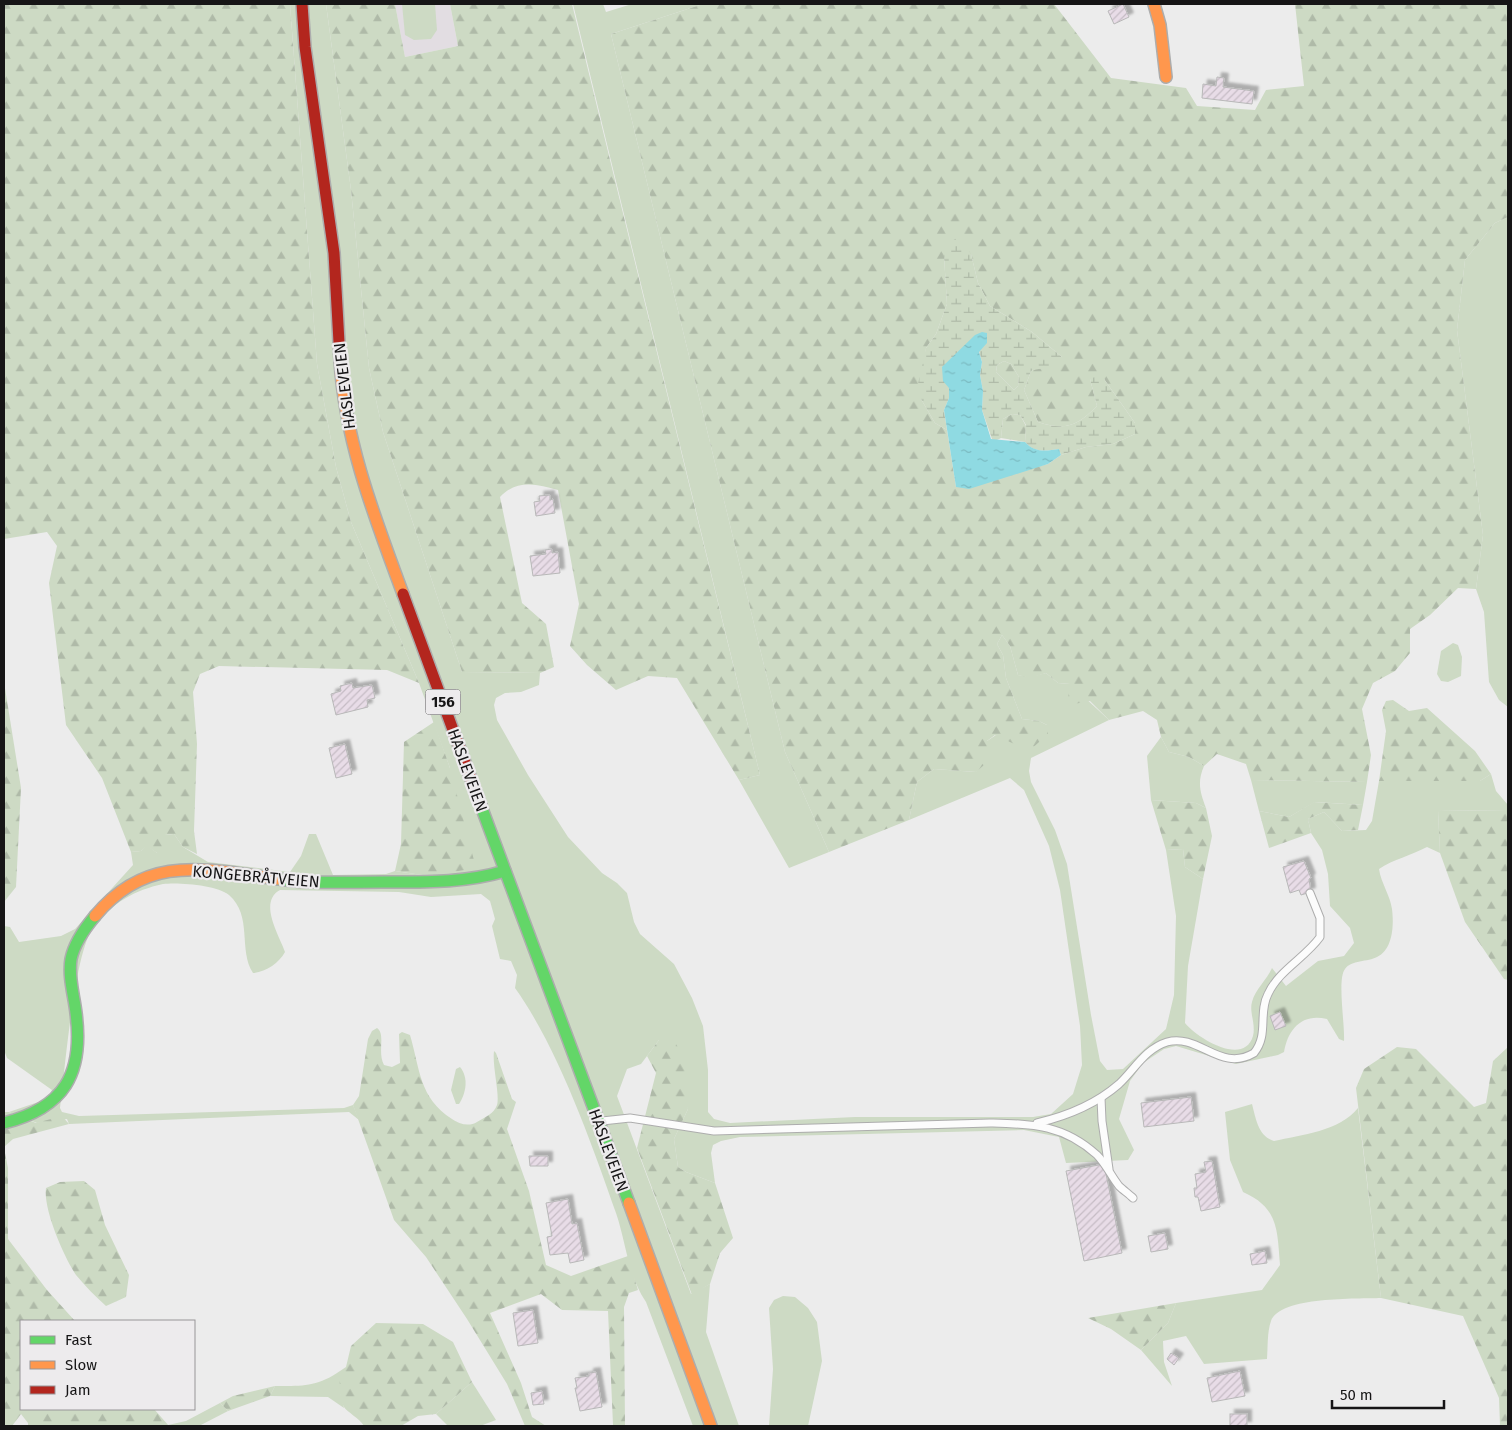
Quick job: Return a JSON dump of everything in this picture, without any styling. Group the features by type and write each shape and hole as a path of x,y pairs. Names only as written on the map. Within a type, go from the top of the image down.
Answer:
{"main road":[{"name":"HASLEVEIEN","path":"302,4 307,57 334,253 342,392 348,429 377,524 710,1426"},
{"path":"1154,4 1160,25 1166,77"},
{"name":"KONGEBRÅTVEIEN","path":"4,1123 24,1120 41,1113 55,1103 67,1086 77,1046 77,1017 70,976 74,951 95,916 109,900 135,880 164,872 198,868 323,883 442,883 486,878 505,871"}],"lane":[{"path":"1032,1124 1077,1111 1101,1098 1121,1082 1144,1055 1158,1045 1172,1041 1183,1041 1234,1060 1254,1053 1262,1040 1266,996 1272,986 1310,949 1320,936 1320,918 1310,893"},
{"path":"1101,1098 1102,1121 1109,1169"},
{"path":"599,1122 637,1119 714,1131 990,1122 1032,1124 1050,1127 1075,1138 1097,1155 1109,1169 1118,1185 1134,1198"}],"shaded area":[{"path":"395,4 450,4 458,46 405,57"}],"green space":[{"path":"4,4 290,4 317,364 336,467 351,522 419,683 387,670 219,666 200,674 193,692 197,744 194,831 197,854 183,847 174,834 165,835 165,852 157,853 147,846 141,851 131,852 102,778 66,725 49,583 57,546 47,532 4,539"},
{"path":"290,4 326,4 351,190 369,368 383,432 462,672 540,673 539,685 521,692 505,693 496,698 494,705 497,720 528,775 568,837 602,873 617,883 627,893 634,922 640,934 674,964 692,998 703,1026 708,1070 708,1112 714,1119 730,1123 855,1117 1033,1117 1051,1114 1073,1094 1082,1065 1080,1026 1060,890 1049,846 1024,790 1010,778 909,820 917,782 934,769 976,772 987,741 996,735 1006,739 1047,725 1039,721 1022,719 1006,678 1003,655 997,644 1002,635 1010,646 1018,675 1030,677 1046,673 1058,683 1070,684 1109,720 1031,758 1029,771 1031,782 1055,830 1067,864 1091,1015 1100,1061 1107,1070 1123,1069 1166,1029 1174,995 1176,916 1166,850 1183,849 1185,867 1203,879 1188,966 1185,1023 1199,1036 1209,1042 1220,1047 1240,1049 1248,1045 1253,1036 1252,1002 1272,968 1286,986 1318,961 1344,956 1354,943 1350,928 1330,906 1328,874 1322,850 1311,833 1308,819 1324,812 1342,831 1366,830 1372,821 1379,781 1480,781 1491,774 1496,791 1508,805 1508,810 1438,811 1440,853 1427,847 1379,869 1392,909 1391,936 1382,954 1373,959 1351,964 1345,969 1341,992 1344,1041 1339,1039 1327,1019 1310,1018 1303,1021 1293,1030 1284,1052 1278,1055 1236,1064 1176,1046 1164,1049 1143,1063 1130,1081 1119,1119 1134,1150 1128,1160 1066,1163 1059,1137 1024,1130 740,1137 721,1141 713,1145 711,1153 715,1183 678,1167 674,1139 688,1109 659,1040 641,1064 627,1069 617,1096 691,1294 710,1284 706,1332 739,1426 693,1426 646,1302 635,1281 616,1213 596,1156 559,1067 531,1012 515,988 517,975 511,961 500,959 492,926 495,919 490,901 481,894 431,897 399,892 280,890 274,895 270,910 285,952 272,966 263,971 253,973 246,954 241,913 229,895 216,889 178,883 163,884 143,890 116,904 94,926 87,940 81,960 71,1012 60,1108 62,1112 79,1116 344,1108 353,1105 359,1120 349,1112 69,1124 67,1119 37,1123 9,1112 47,1099 52,1090 7,1058 4,1050 4,926 10,927 19,942 61,936 75,929 133,865 131,852 141,851 147,845 157,853 165,835 174,834 183,847 208,862 290,872 301,856 309,834 316,834 333,875 386,874 395,871 429,876 450,768 419,683 351,522 336,467 317,364"},
{"path":"326,4 395,4 405,57 458,46 450,4 572,4 760,775 739,780 677,678 648,676 616,690 587,665 570,646 579,604 558,490 528,484 513,487 500,497 522,603 546,624 554,667 540,673 462,672 383,432 369,368 351,190"},
{"path":"402,4 435,4 437,30 431,39 414,40 405,35"},
{"path":"573,4 603,4 606,12 632,4 703,4 611,34 785,752 829,852 789,868 739,780 760,775"},
{"path":"703,4 1054,4 1111,78 1186,88 1197,106 1255,110 1266,90 1304,86 1295,4 1508,4 1508,217 1495,223 1465,260 1457,330 1483,535 1476,589 1458,588 1430,615 1410,629 1410,653 1395,671 1373,683 1362,709 1371,755 1367,782 1251,780 1246,764 1217,754 1204,766 1189,757 1169,752 1161,737 1157,720 1143,711 1109,720 1090,701 1074,704 1068,698 1070,684 1058,683 1046,673 1030,678 1018,675 1010,646 1002,635 997,644 1003,655 1006,678 1022,719 1039,721 1047,725 1048,734 1029,751 995,735 987,741 992,758 976,772 934,769 917,782 909,820 829,852 785,752 611,34","holes":["971,254 978,283 990,306 1032,332 1062,357 1031,371 1024,390 1038,422 1056,426 1070,425 1077,422 1097,406 1090,379 1104,379 1135,423 1135,434 1113,444 1086,447 1061,455 1048,464 956,487 947,430 935,423 921,399 926,348 936,334 947,304 944,256"]},
{"path":"1508,217 1508,707 1499,700 1489,682 1484,612 1476,589 1483,535 1457,330 1465,260 1495,223"},
{"path":"950,240 961,240 971,254 978,283 990,306 1032,332 1062,357 1061,365 1031,371 1024,390 1038,422 1064,426 1083,418 1097,406 1090,379 1096,376 1104,379 1135,423 1135,434 1113,444 1086,447 1061,455 1059,449 1036,450 1029,446 1025,442 1026,425 1020,415 1012,414 1003,419 1001,438 995,441 992,439 982,410 983,391 980,375 982,362 979,351 987,333 949,388 949,398 944,410 947,430 935,423 921,399 918,384 926,348 936,334 947,304 944,256","holes":["1004,361 1011,364 1019,377 1018,386 1014,390 996,372 997,365"]},
{"path":"1004,361 1011,364 1019,377 1018,386 1014,390 996,372 997,365"},
{"path":"1012,414 1020,415 1026,426 1025,442 1001,438 1003,419"},
{"path":"1453,643 1458,645 1462,657 1461,676 1448,682 1441,681 1437,674 1441,651"},
{"path":"4,682 21,788 16,887 4,902"},
{"path":"1393,700 1409,711 1427,708 1475,751 1491,774 1480,781 1379,781 1386,731 1382,710 1386,701"},
{"path":"434,722 450,768 476,868 429,876 395,871 401,844 404,742"},
{"path":"1161,737 1169,752 1189,757 1204,766 1200,787 1206,808 1196,803 1151,800 1147,756"},
{"path":"1251,780 1367,782 1363,805 1315,802 1289,817 1259,811"},
{"path":"1151,800 1196,803 1206,808 1212,836 1203,879 1185,867 1183,849 1166,850"},
{"path":"1314,802 1363,805 1358,830 1342,831 1324,812 1308,819 1311,833 1269,848 1259,811 1289,817"},
{"path":"1508,810 1508,980 1504,979 1465,922 1440,853 1438,811"},
{"path":"377,1028 381,1034 382,1060 384,1065 392,1067 400,1063 399,1034 402,1032 410,1035 422,1082 433,1102 441,1111 455,1121 464,1124 474,1124 494,1111 497,1105 498,1094 494,1051 496,1053 512,1099 516,1102 507,1129 529,1191 546,1265 571,1276 628,1256 638,1290 629,1293 624,1307 625,1426 607,1426 613,1425 608,1311 562,1310 541,1294 490,1313 521,1383 532,1417 546,1426 525,1426 507,1384 467,1319 426,1257 394,1220 353,1105 359,1096 368,1039 372,1031"},
{"path":"674,1039 684,1061 688,1109 674,1139 678,1167 715,1183 733,1238 720,1253 710,1284 692,1295 637,1148 656,1073 647,1056 659,1040"},
{"path":"1397,1047 1416,1049 1474,1107 1486,1103 1493,1061 1508,1047 1508,1426 1500,1426 1499,1398 1463,1316 1381,1298 1356,1088 1364,1069"},
{"path":"460,1067 465,1076 466,1086 459,1104 456,1104 451,1090 456,1069"},
{"path":"1252,1104 1256,1121 1261,1131 1274,1141 1331,1127 1350,1116 1358,1108 1381,1298 1321,1300 1289,1307 1277,1313 1270,1325 1267,1359 1204,1364 1186,1336 1163,1341 1164,1362 1172,1386 1141,1350 1168,1323 1176,1303 1262,1290 1280,1265 1274,1221 1264,1205 1243,1192 1230,1160 1225,1112"},
{"path":"4,1112 9,1112 36,1123 62,1116 69,1124 13,1139 4,1147"},
{"path":"4,1148 8,1168 8,1239 47,1290 74,1320 20,1320 20,1410 155,1410 169,1426 28,1426 28,1423 21,1414 12,1426 4,1426"},
{"path":"84,1181 95,1190 105,1225 129,1275 126,1297 106,1306 83,1283 71,1267 55,1233 46,1197 46,1188 60,1182"},
{"path":"783,1296 795,1297 808,1308 817,1322 822,1361 808,1426 769,1426 773,1369 769,1308 774,1300"},
{"path":"1176,1303 1168,1323 1141,1350 1111,1329 1088,1318"},
{"path":"376,1323 423,1324 453,1342 472,1382 436,1414 418,1416 401,1426 364,1426 342,1403 340,1371 346,1367 351,1346"},
{"path":"340,1371 340,1392 344,1408 328,1397 270,1396 275,1386 316,1383"},
{"path":"472,1382 496,1420 480,1426 448,1426 436,1414"},
{"path":"275,1386 270,1396 228,1411 220,1403 233,1396"},
{"path":"220,1403 228,1411 199,1426 168,1425 186,1421"}],"water":[{"path":"982,332 987,333 987,343 979,352 982,362 980,375 983,391 982,410 991,439 1025,442 1037,450 1059,449 1061,455 1048,464 969,489 956,487 944,410 949,398 949,388 943,381 942,367 975,335"}],"building":[{"path":"1123,4 1129,17 1114,24 1108,11"},
{"path":"1217,77 1224,78 1223,87 1254,91 1252,104 1202,98 1203,84 1216,86"},
{"path":"550,495 550,500 553,499 555,513 536,516 534,502 540,501 539,496"},
{"path":"552,549 552,553 558,552 560,573 533,576 530,556 546,554 545,550"},
{"path":"352,683 353,688 372,685 375,698 367,700 368,707 336,715 331,694 341,691 340,686"},
{"path":"345,744 352,774 336,778 329,748"},
{"path":"1304,861 1311,878 1309,879 1311,892 1301,895 1299,890 1290,893 1283,867"},
{"path":"1280,1012 1286,1026 1275,1030 1270,1016"},
{"path":"1191,1097 1194,1121 1144,1127 1141,1103"},
{"path":"529,1156 548,1156 548,1166 530,1166"},
{"path":"1212,1161 1220,1207 1201,1211 1198,1197 1195,1197 1194,1188 1197,1188 1195,1174 1206,1172 1204,1162"},
{"path":"1104,1164 1122,1253 1084,1261 1066,1171"},
{"path":"568,1199 572,1224 577,1223 584,1260 570,1263 568,1253 550,1255 547,1237 552,1236 546,1203"},
{"path":"1165,1233 1168,1249 1151,1252 1148,1236"},
{"path":"1265,1251 1267,1263 1252,1265 1250,1254"},
{"path":"533,1310 538,1343 518,1346 513,1313"},
{"path":"1171,1353 1179,1358 1174,1365 1167,1359"},
{"path":"1240,1371 1245,1396 1212,1402 1207,1378"},
{"path":"596,1372 602,1407 580,1411 575,1378 589,1376 589,1373"},
{"path":"542,1391 544,1404 533,1405 531,1393"},
{"path":"1230,1414 1247,1414 1247,1426 1230,1426"}],"traffic: fast":[{"path":"481,806 629,1203"},
{"path":"279,879 318,882 429,882 475,878 505,871"},
{"path":"4,1123 42,1108 55,1098 66,1085 73,1071 77,1054 78,1035 70,966 80,936 95,916"}],"traffic: slow":[{"path":"1154,4 1160,25 1166,77"},
{"path":"340,360 343,390 355,450 372,508 403,594"},
{"path":"95,916 115,896 136,882 158,874 180,870 203,870 279,879"},
{"path":"629,1203 711,1426"}],"traffic: jam":[{"path":"302,4 305,47 334,253 340,360"},
{"path":"403,594 481,806"}]}
